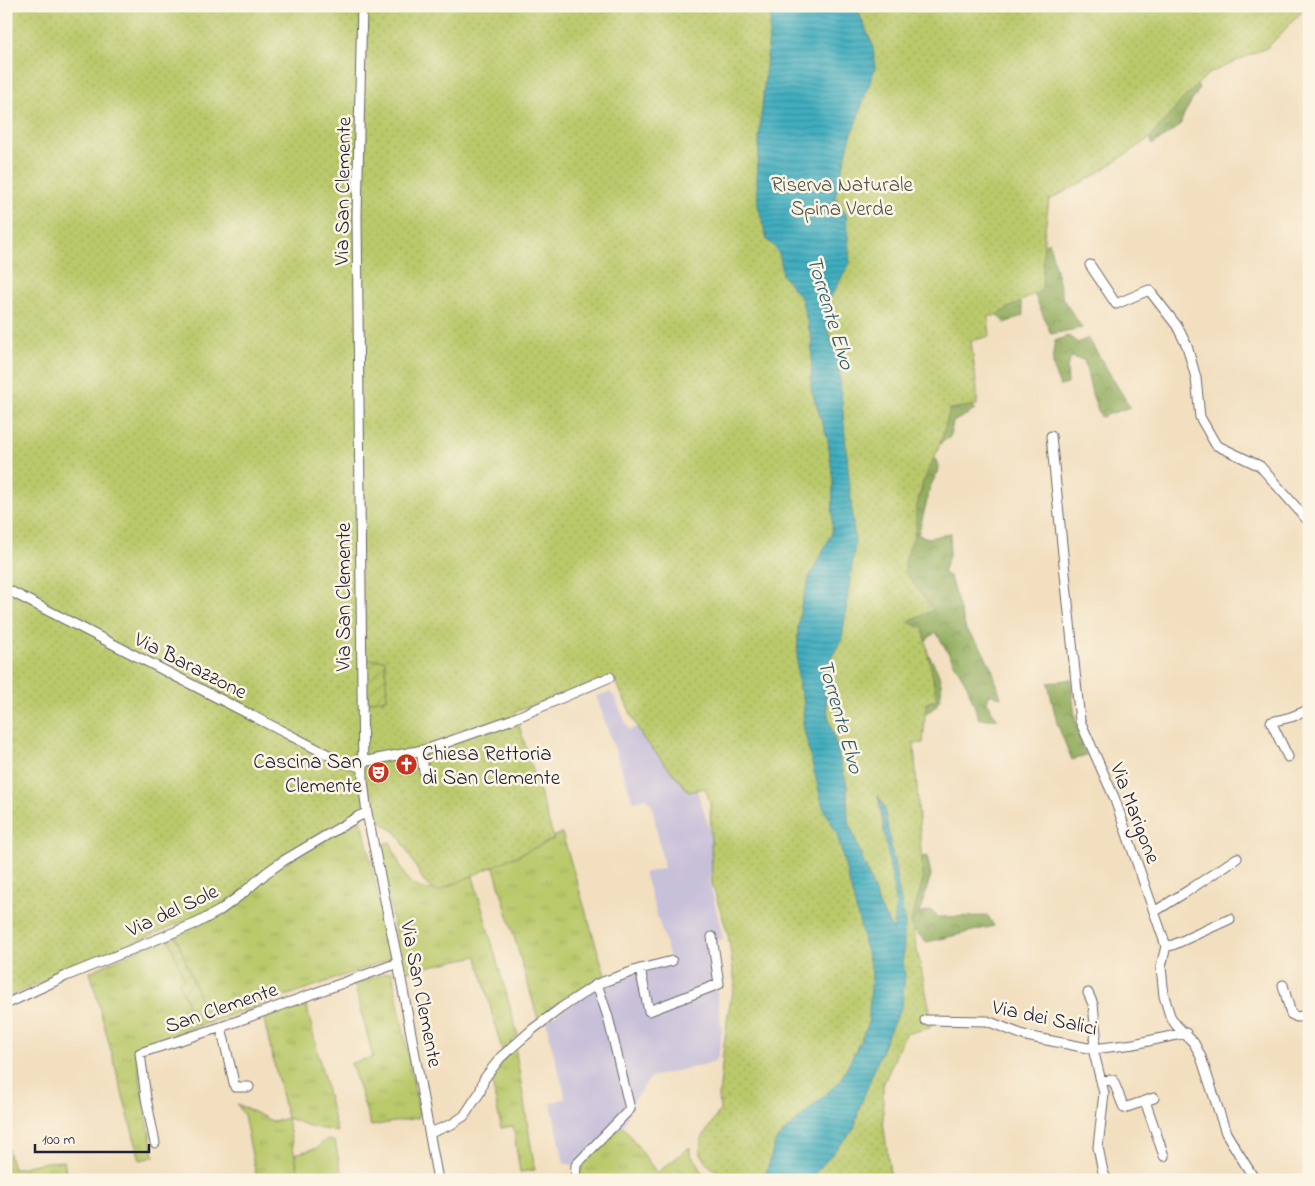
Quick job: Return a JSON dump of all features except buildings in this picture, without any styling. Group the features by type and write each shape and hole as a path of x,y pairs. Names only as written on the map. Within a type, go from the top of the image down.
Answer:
{"street":[{"name":"Via San Clemente","path":"362,6 358,210 362,764 367,813 398,962 438,1180"},
{"path":"1090,265 1116,304 1149,290 1177,326 1187,346 1196,378 1200,416 1216,445 1260,466 1309,522"},
{"name":"Via Marigone","path":"1051,436 1080,721 1114,797 1166,946"},
{"name":"Via Barazzone","path":"6,589 344,763 362,764"},
{"path":"362,764 421,751 513,719 610,677"},
{"path":"1288,757 1271,722 1309,710"},
{"path":"421,751 424,771"},
{"name":"Via del Sole","path":"6,1004 66,976 197,923 219,911 283,860 367,813"},
{"path":"1154,912 1236,858"},
{"path":"1230,919 1173,946 1166,946 1161,966 1164,996 1170,1016 1194,1043 1201,1057 1226,1133 1255,1180"},
{"path":"640,969 649,1011 719,984 712,937"},
{"path":"430,1133 452,1124 464,1116 480,1092 484,1079 501,1056 533,1029 597,984 640,969 672,961"},
{"name":"San Clemente","path":"155,1143 140,1053 221,1027 398,962"},
{"path":"575,1180 576,1165 630,1109 608,1017 597,984"},
{"path":"1284,985 1291,1014 1297,1017 1309,1015"},
{"path":"1088,993 1093,1004 1095,1018 1096,1034 1093,1049 1104,1093 1098,1148 1103,1172 1107,1180"},
{"name":"Via dei Salici","path":"925,1020 987,1021 1026,1036 1093,1049 1134,1044 1186,1033"},
{"path":"221,1027 235,1087 249,1087"},
{"path":"1101,1081 1113,1080 1124,1108 1149,1100 1164,1156"}],"shaded area":[{"path":"610,692 615,698 629,730 642,725 694,782 714,842 716,863 709,879 723,939 710,943 722,1031 718,1057 712,1063 651,1077 635,1099 623,1126 610,1136 582,1164 571,1165 564,1163 551,1103 566,1098 546,1021 595,989 638,973 672,964 644,873 664,868 652,805 647,798 633,801 596,696"}],"green space":[{"name":"Riserva Naturale Spina Verde","path":"6,6 1307,6 1268,47 1208,74 1183,99 1148,140 1092,177 1049,200 1044,236 1042,290 994,316 989,316 990,336 971,341 977,405 950,409 939,447 923,482 916,509 916,529 905,561 905,572 933,610 908,622 923,628 937,699 926,703 923,743 914,743 923,880 911,922 932,1020 930,1028 905,1034 883,1085 883,1121 891,1180 727,1180 706,1163 700,1152 701,1140 720,1110 719,1097 724,1044 729,1008 735,984 728,934 712,884 710,802 705,788 689,792 642,737 616,682 598,681 515,712 554,839 436,892 424,882 398,834 364,809 326,829 273,862 252,883 221,906 51,977 6,999"},
{"path":"1194,77 1199,89 1184,114 1180,126 1152,145 1149,131"},
{"path":"1049,242 1063,299 1082,328 1051,334 1025,272 1016,286 1024,315 1005,323 991,309 968,328 949,355 958,378 975,410 953,422 950,437 932,449 939,469 931,485 918,535 929,538 951,533 949,556 943,572 950,577 966,630 980,646 992,669 1001,697 990,694 987,701 990,709 998,719 979,719 967,685 936,632 922,644 935,666 941,682 940,698 936,706 920,717 924,734 917,736 909,744 913,803 903,807 897,813 908,861 927,856 931,875 919,914 931,910 939,917 988,916 994,926 927,942 905,923 884,807 878,796 896,909 893,932 880,907 848,819 847,785 828,715 823,672 842,639 855,543 840,375 922,316 976,290 995,271"},
{"path":"1068,336 1078,343 1088,338 1130,407 1101,417 1093,397 1084,360 1071,357 1067,367 1068,384 1060,386 1053,364 1055,341"},
{"path":"365,660 385,660 387,699 365,702"},
{"path":"1071,679 1077,727 1086,755 1072,760 1057,723 1048,683"},
{"path":"362,820 391,959 209,1023 175,933 274,870 350,825"},
{"path":"562,833 605,975 551,1008 538,1019 493,864"},
{"path":"390,842 406,878 413,885 420,888 434,889 472,873 518,1035 502,1051 477,956 403,972 378,845"},
{"path":"175,933 209,1023 198,1026 178,982 184,979 168,936"},
{"path":"168,936 184,979 179,982 198,1026 135,1049 154,1157 140,1160 90,972"},
{"path":"392,971 419,1112 417,1118 371,1126 351,1063 373,1057 354,984"},
{"path":"305,1000 337,1132 309,1126 287,1118 263,1016"},
{"path":"515,1046 535,1170 520,1172 513,1126 501,1128 491,1076"},
{"path":"237,1104 274,1122 287,1118 300,1180 257,1180 244,1115"},
{"path":"623,1126 657,1173 690,1147 690,1154 698,1163 704,1177 700,1180 579,1180 582,1164 610,1136"},
{"path":"327,1139 335,1142 343,1180 300,1180 295,1154 317,1148"},
{"path":"6,1141 13,1169 46,1162 64,1161 67,1180 6,1180"}],"water":[{"path":"772,6 856,6 873,46 875,68 851,136 835,197 846,214 850,263 828,302 826,325 838,359 855,543 842,639 823,672 828,715 847,785 848,819 880,907 893,931 896,909 878,795 884,807 905,923 903,959 905,975 902,1006 889,1032 860,1106 854,1129 813,1176 813,1180 764,1180 776,1140 841,1080 868,1025 872,973 837,834 823,807 808,747 803,725 804,701 799,688 797,669 798,627 801,606 810,576 832,533 833,482 828,440 811,389 812,340 801,298 782,275 780,256 774,246 767,240 758,205 757,179 760,126"}],"place":[{"name":"Chiesa Rettoria di San Clemente","path":"406,765"},
{"name":"Cascina San Clemente","path":"378,773"}],"water label":[{"name":"Torrente Elvo","path":"832,312"},
{"name":"Torrente Elvo","path":"842,716"}]}
